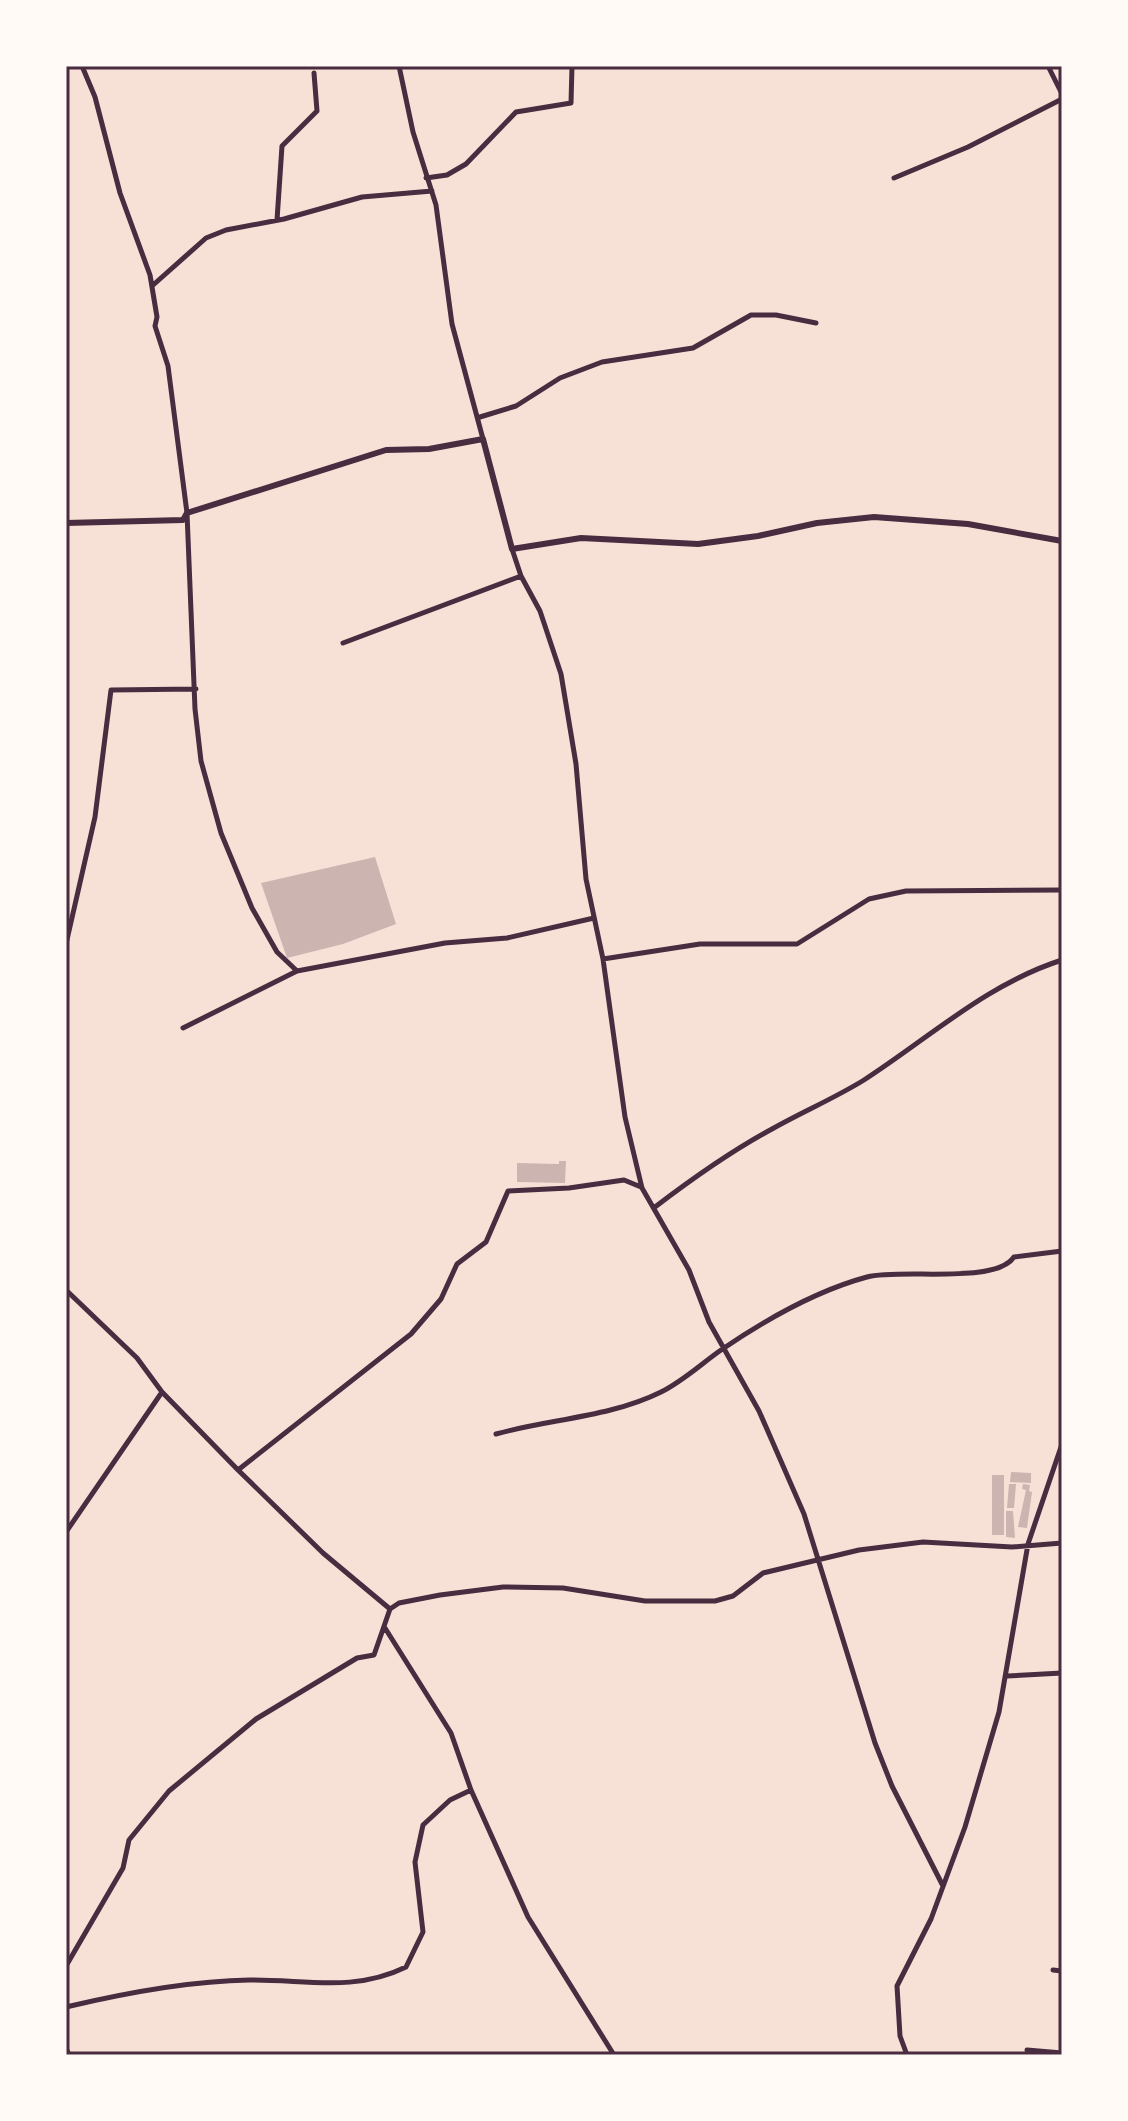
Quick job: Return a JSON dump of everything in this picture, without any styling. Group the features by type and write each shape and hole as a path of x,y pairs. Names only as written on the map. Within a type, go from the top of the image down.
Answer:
{"street":[{"path":"82,66 152,286 157,317 155,326 168,366 187,513 201,761 221,833 252,908 277,952 297,971"},
{"path":"399,66 426,178 432,191 452,324 480,417 512,549 521,576 540,611 561,674 576,764 586,879 603,959 625,1117 642,1188 689,1270 722,1349 759,1411 804,1514 875,1743 892,1786 943,1886"},
{"path":"426,178 447,175 466,164 516,112 571,103 572,66"},
{"path":"894,178 968,147 1062,96 1048,66"},
{"path":"277,220 282,146 317,111 314,73"},
{"path":"152,286 206,238 226,230 362,197 432,191"},
{"path":"480,417 516,406 560,378 602,362 693,348 751,315 776,315 816,323"},
{"path":"66,523 183,520 187,513 386,450 429,449 483,439"},
{"path":"512,549 581,538 698,544 874,517 968,524 1062,541"},
{"path":"343,643 521,576"},
{"path":"66,944 95,817 111,690 196,689"},
{"path":"603,959 700,944 797,944 869,899 906,891 1062,890"},
{"path":"183,1028 297,971 445,943 507,938 594,918"},
{"path":"655,1207 698,1174 757,1137 862,1081 948,1018 1022,977 1062,960"},
{"path":"238,1470 411,1334 441,1299 457,1264 486,1242 508,1191 569,1188 624,1180 642,1188"},
{"path":"496,1434 634,1403 673,1385 722,1349 794,1306 871,1276 984,1272 1009,1264 1014,1257 1062,1251"},
{"path":"66,1290 137,1358 162,1392 238,1470 323,1553 390,1609"},
{"path":"66,1532 162,1392"},
{"path":"907,2055 900,2036 897,1986 943,1886 965,1827 1007,1676 1016,1599 1028,1544 1062,1444"},
{"path":"66,1966 123,1868 129,1840 169,1791 256,1719 308,1691 357,1658 374,1655 390,1609 399,1603 503,1587 589,1590 645,1601 715,1601 733,1596 763,1573 859,1550 923,1542 1012,1547 1062,1543"},
{"path":"384,1627 451,1733 471,1790 528,1917 614,2055"},
{"path":"1007,1676 1062,1673"},
{"path":"66,2007 148,1990 248,1980 320,1985 361,1983 406,1967 423,1932 415,1862 423,1825 450,1800 471,1790"},
{"path":"1053,1970 1062,1971"},
{"path":"66,2048 69,2055"},
{"path":"1027,2050 1062,2053"}],"building":[{"path":"375,857 396,924 343,944 287,958 261,883"},
{"path":"559,1161 566,1161 565,1183 517,1182 517,1163 559,1164"},
{"path":"1011,1472 1031,1473 1031,1483 1010,1482"},
{"path":"992,1475 1004,1475 1004,1535 992,1535"},
{"path":"1009,1484 1016,1484 1014,1508 1007,1508"},
{"path":"1023,1484 1030,1485 1029,1491 1032,1492 1027,1528 1018,1527 1026,1490 1022,1489"},
{"path":"1006,1511 1013,1511 1015,1538 1006,1537"}]}
